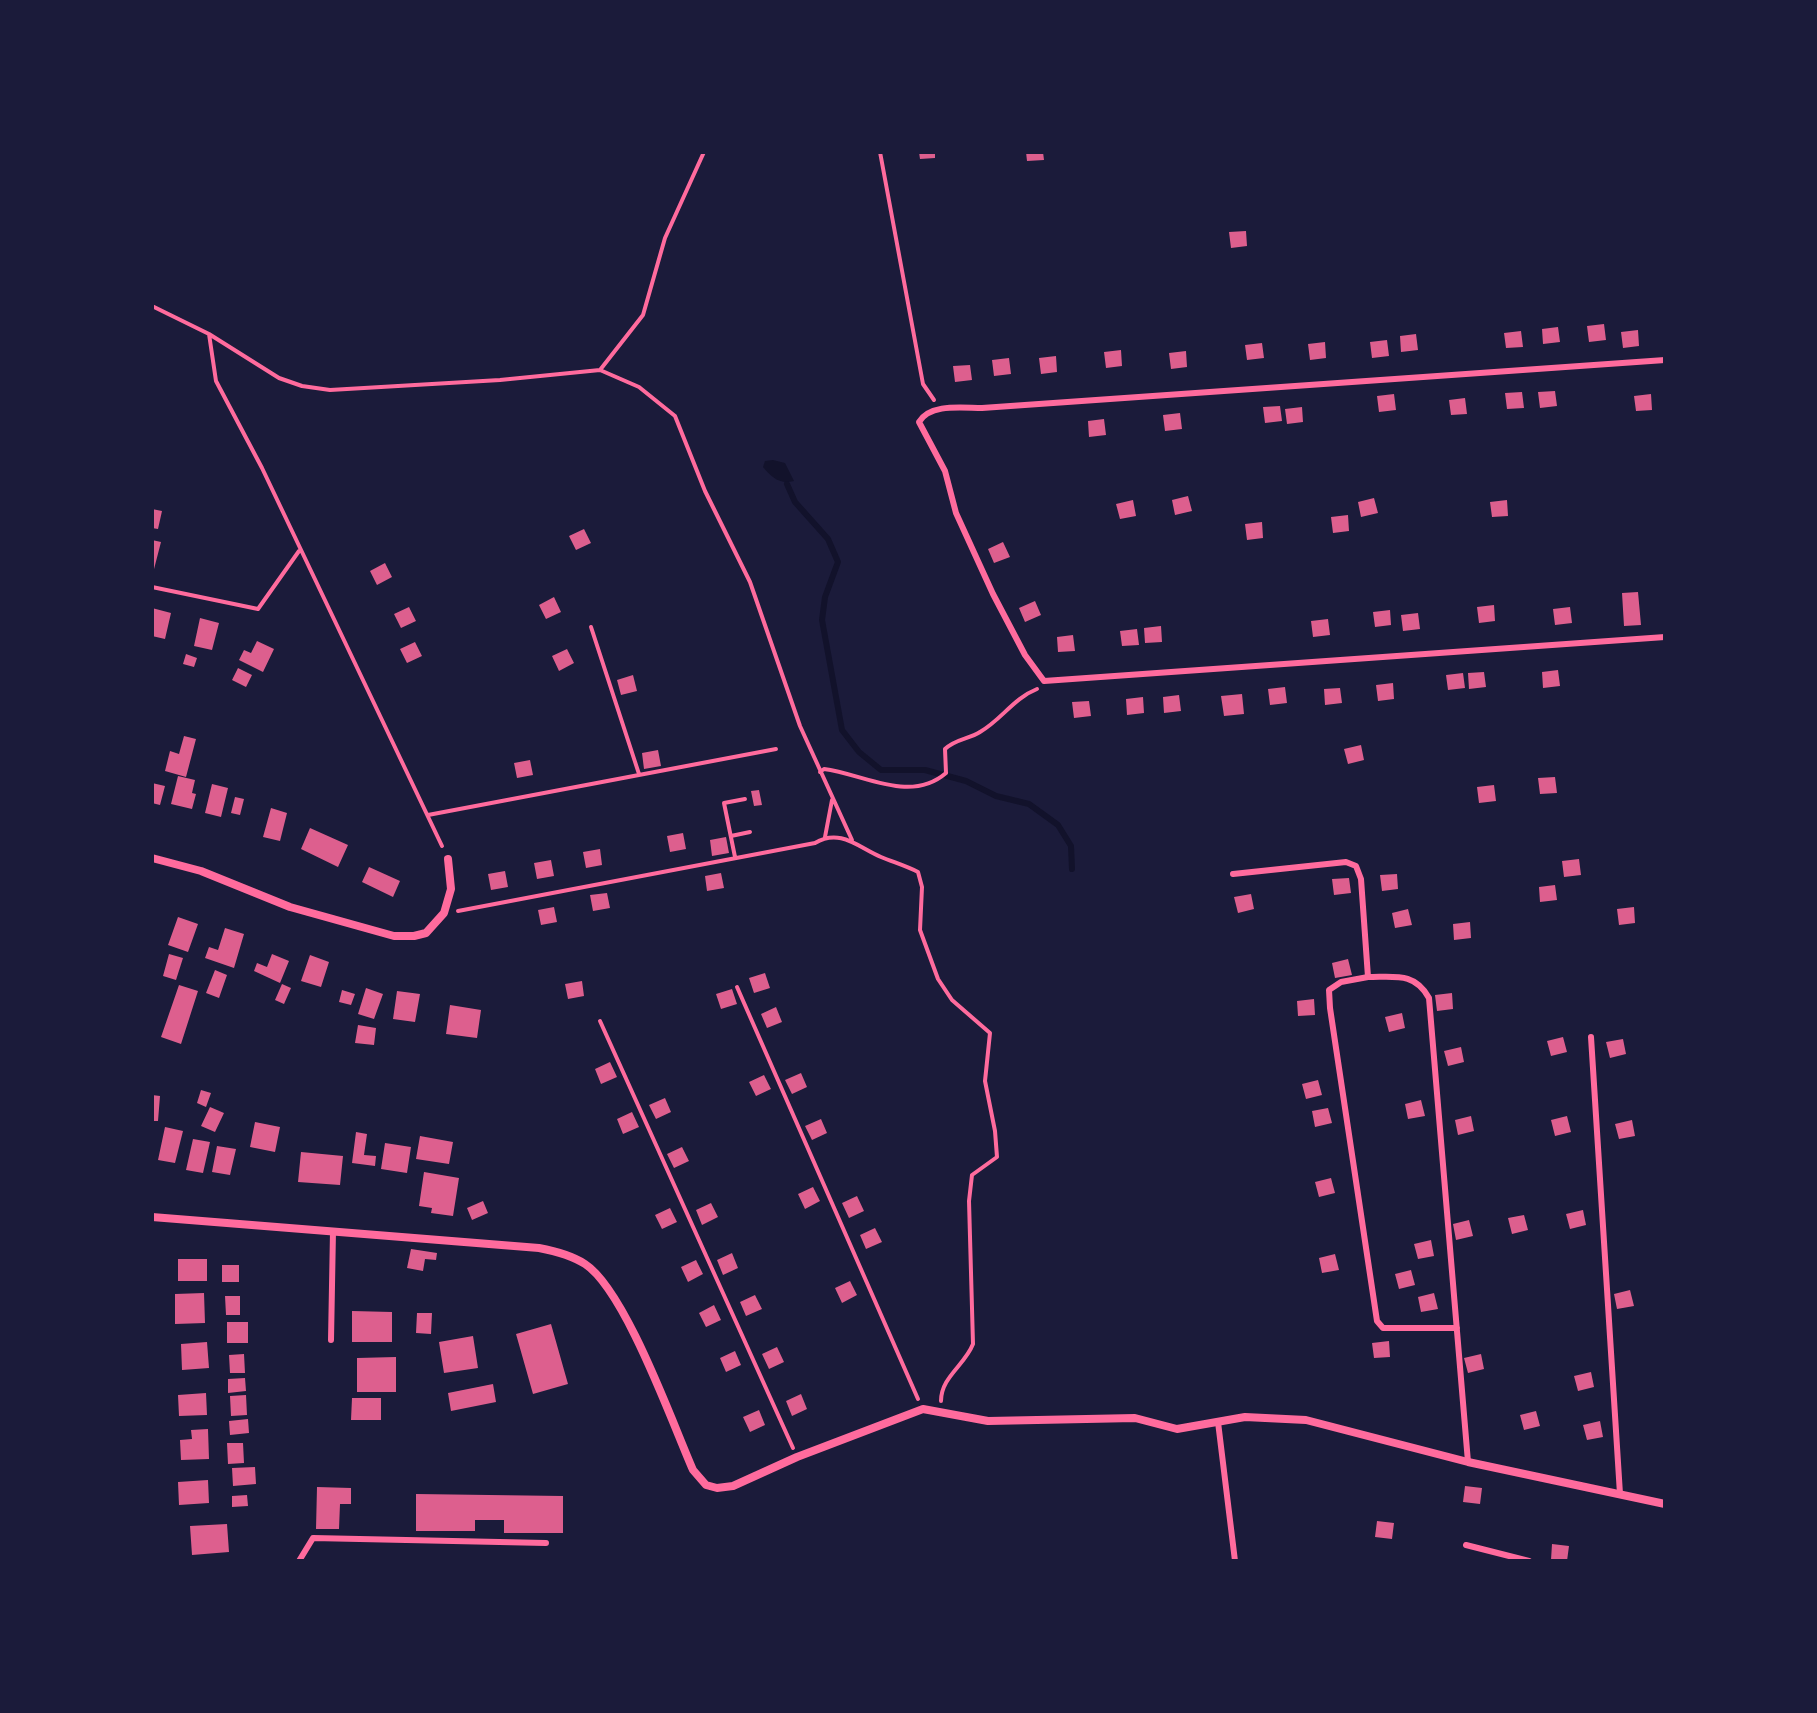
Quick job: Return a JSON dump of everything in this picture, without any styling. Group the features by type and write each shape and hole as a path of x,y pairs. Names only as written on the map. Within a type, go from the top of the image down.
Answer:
{"street":[{"path":"152,858 201,871 290,907 394,936 426,933 444,913 451,889 448,859"},
{"path":"152,1217 539,1248 586,1264 613,1295 631,1327 699,1479 717,1488 733,1486 797,1457 923,1409 988,1421 1135,1418 1177,1429 1245,1417 1306,1420 1468,1462 1665,1504"}],"lane":[{"path":"1665,360 940,409 922,416 919,422 945,471 956,513 993,594 1025,655 1044,681 1665,637"},
{"path":"1233,874 1346,862 1356,866 1361,879 1368,977"},
{"path":"1457,1328 1383,1328 1377,1321 1329,990 1341,982 1368,977 1405,977 1422,985 1429,998 1457,1328 1468,1462"},
{"path":"1591,1037 1620,1494"},
{"path":"331,1340 333,1231"},
{"path":"1218,1422 1235,1561"},
{"path":"299,1561 313,1538 546,1543"},
{"path":"1466,1545 1529,1561"}],"path":[{"path":"600,370 643,315 665,238 704,152"},
{"path":"880,152 923,384 940,409"},
{"path":"152,306 209,334 279,378 302,386 330,390 500,380 600,370 639,387 675,416 705,491 750,582 800,726 852,840"},
{"path":"209,334 216,381 262,468 448,859"},
{"path":"152,587 258,609 299,551"},
{"path":"591,627 639,774"},
{"path":"820,772 824,769 837,771 891,787 927,784 946,773 945,749 951,743 980,733 1024,694 1037,689 1044,681"},
{"path":"428,815 776,749"},
{"path":"735,857 724,803 745,799"},
{"path":"825,837 832,800"},
{"path":"731,836 750,832"},
{"path":"444,913 815,843 825,837 852,840 878,856 918,872 922,887 920,930 938,979 952,1000 990,1033 985,1081 997,1157 972,1175 969,1201 973,1344 968,1357 953,1371 941,1393 940,1411"},
{"path":"737,987 923,1409"},
{"path":"600,1021 797,1457"}],"shaded area":[{"path":"765,461 785,463 794,481 780,481 769,474 763,467"}],"building":[{"path":"919,152 935,152 935,158 920,159"},
{"path":"1026,152 1043,152 1044,160 1027,161"},
{"path":"1246,231 1247,246 1231,248 1229,232"},
{"path":"1604,324 1606,340 1589,342 1587,326"},
{"path":"1558,327 1560,342 1543,344 1542,329"},
{"path":"1638,330 1639,346 1623,348 1621,332"},
{"path":"1521,331 1523,347 1506,348 1504,333"},
{"path":"1416,334 1418,350 1401,352 1400,336"},
{"path":"1387,340 1389,356 1372,358 1370,342"},
{"path":"1325,342 1326,358 1310,360 1308,344"},
{"path":"1262,343 1264,358 1247,360 1245,345"},
{"path":"1121,350 1122,366 1106,368 1104,352"},
{"path":"1186,351 1187,367 1171,369 1169,353"},
{"path":"1056,356 1057,372 1041,374 1039,358"},
{"path":"1009,358 1011,374 994,376 992,360"},
{"path":"970,365 972,380 955,382 953,366"},
{"path":"1555,391 1557,406 1540,408 1538,392"},
{"path":"1522,392 1524,408 1507,409 1505,393"},
{"path":"1394,394 1396,410 1379,412 1377,396"},
{"path":"1651,394 1652,410 1636,411 1634,396"},
{"path":"1465,398 1467,414 1451,415 1449,400"},
{"path":"1280,406 1282,421 1265,423 1263,407"},
{"path":"1302,407 1303,422 1287,424 1285,409"},
{"path":"1180,413 1182,429 1165,431 1163,415"},
{"path":"1104,419 1106,435 1089,437 1088,421"},
{"path":"1188,496 1192,511 1175,515 1172,500"},
{"path":"1374,498 1378,513 1361,517 1358,502"},
{"path":"1133,500 1136,516 1120,519 1116,504"},
{"path":"1507,500 1508,516 1492,517 1490,502"},
{"path":"152,509 162,511 158,529 152,528"},
{"path":"1348,515 1349,531 1333,533 1331,517"},
{"path":"1262,522 1263,538 1247,540 1245,524"},
{"path":"584,529 591,543 576,550 569,536"},
{"path":"152,540 161,542 153,573 152,573"},
{"path":"1003,542 1010,557 994,563 988,549"},
{"path":"385,563 392,577 377,585 370,571"},
{"path":"1638,592 1641,625 1624,626 1622,593"},
{"path":"554,597 561,612 546,619 539,605"},
{"path":"1035,601 1041,615 1025,622 1019,608"},
{"path":"1494,605 1495,621 1479,623 1477,607"},
{"path":"409,607 416,621 401,628 394,614"},
{"path":"1570,607 1572,623 1555,625 1553,609"},
{"path":"152,608 171,613 165,639 152,636"},
{"path":"1390,610 1391,625 1375,627 1373,612"},
{"path":"1418,613 1420,629 1403,631 1401,615"},
{"path":"200,618 219,623 212,650 194,646"},
{"path":"1328,619 1330,635 1313,637 1311,621"},
{"path":"1161,626 1162,642 1145,643 1144,628"},
{"path":"1137,629 1139,645 1122,646 1120,631"},
{"path":"1073,635 1075,651 1058,652 1057,637"},
{"path":"257,641 274,649 263,672 239,660 244,650 251,653"},
{"path":"415,642 422,656 407,663 400,649"},
{"path":"567,649 574,663 559,671 552,656"},
{"path":"186,654 197,658 194,667 183,664"},
{"path":"238,668 252,675 246,687 232,680"},
{"path":"1558,670 1560,686 1543,688 1542,672"},
{"path":"1484,672 1486,687 1469,689 1468,673"},
{"path":"1463,673 1465,688 1448,690 1446,675"},
{"path":"633,675 637,691 621,695 617,680"},
{"path":"1393,683 1394,699 1378,701 1376,685"},
{"path":"1285,687 1287,703 1270,705 1268,689"},
{"path":"1340,688 1342,703 1325,705 1324,689"},
{"path":"1242,694 1244,714 1224,716 1221,696"},
{"path":"1179,695 1181,711 1164,713 1163,697"},
{"path":"1143,697 1144,713 1127,715 1126,699"},
{"path":"1089,701 1091,716 1074,718 1072,702"},
{"path":"184,736 196,739 186,777 165,771 170,751 179,754"},
{"path":"1361,745 1364,760 1348,764 1344,749"},
{"path":"658,750 661,766 644,769 642,753"},
{"path":"530,760 533,775 517,778 514,763"},
{"path":"178,776 195,780 192,793 196,794 192,809 171,804"},
{"path":"1555,777 1557,793 1540,794 1538,778"},
{"path":"152,783 165,786 160,805 152,803"},
{"path":"212,784 228,788 221,817 205,813"},
{"path":"1494,785 1496,801 1479,803 1477,787"},
{"path":"759,790 762,805 754,806 751,791"},
{"path":"235,797 244,799 240,815 231,813"},
{"path":"271,808 287,813 280,841 263,837"},
{"path":"310,828 348,845 338,867 301,849"},
{"path":"683,833 686,849 670,852 667,836"},
{"path":"726,837 729,853 712,856 710,840"},
{"path":"600,849 602,865 586,868 583,852"},
{"path":"1579,859 1581,875 1564,877 1562,861"},
{"path":"551,860 554,876 537,879 534,863"},
{"path":"369,867 400,881 393,897 362,882"},
{"path":"505,871 508,887 491,890 488,874"},
{"path":"721,873 724,888 707,891 705,876"},
{"path":"1397,874 1398,889 1382,891 1380,875"},
{"path":"1349,878 1351,893 1334,895 1332,879"},
{"path":"1555,885 1557,900 1540,902 1539,887"},
{"path":"607,893 610,908 593,911 590,895"},
{"path":"1251,894 1254,909 1238,913 1234,897"},
{"path":"554,907 557,922 541,925 538,910"},
{"path":"1634,907 1635,923 1619,925 1617,909"},
{"path":"1408,909 1412,925 1395,928 1392,913"},
{"path":"178,917 198,924 188,952 168,945"},
{"path":"1470,922 1471,938 1454,940 1453,924"},
{"path":"225,928 244,934 234,968 205,958 209,947 218,950"},
{"path":"169,954 183,958 176,980 163,976"},
{"path":"272,954 289,961 280,983 254,971 257,963 267,967"},
{"path":"310,955 329,962 321,987 301,981"},
{"path":"1348,959 1352,975 1335,978 1332,963"},
{"path":"215,970 227,975 219,998 206,993"},
{"path":"765,973 770,988 754,993 749,978"},
{"path":"582,981 584,996 568,999 565,984"},
{"path":"282,984 291,988 284,1004 275,1000"},
{"path":"179,985 198,991 181,1044 161,1037"},
{"path":"366,988 383,994 374,1019 358,1014"},
{"path":"732,989 737,1004 721,1009 716,994"},
{"path":"342,990 355,994 351,1005 339,1002"},
{"path":"397,991 420,994 415,1022 393,1019"},
{"path":"1452,993 1453,1009 1437,1011 1435,995"},
{"path":"1314,999 1315,1015 1298,1016 1297,1001"},
{"path":"450,1005 481,1010 477,1038 446,1034"},
{"path":"776,1007 782,1022 767,1028 761,1014"},
{"path":"1402,1013 1405,1028 1389,1032 1385,1017"},
{"path":"358,1025 376,1028 374,1045 355,1043"},
{"path":"1563,1037 1567,1052 1551,1056 1547,1041"},
{"path":"1623,1039 1626,1054 1610,1058 1606,1042"},
{"path":"1461,1047 1464,1062 1448,1066 1444,1051"},
{"path":"610,1062 617,1077 601,1084 595,1069"},
{"path":"801,1073 807,1087 792,1094 785,1080"},
{"path":"764,1075 771,1089 756,1096 749,1082"},
{"path":"1318,1080 1322,1095 1306,1099 1302,1084"},
{"path":"201,1090 211,1093 206,1107 197,1103"},
{"path":"152,1095 160,1096 158,1121 152,1121"},
{"path":"665,1098 671,1112 656,1119 649,1105"},
{"path":"1421,1100 1425,1116 1408,1119 1405,1104"},
{"path":"210,1107 224,1113 215,1132 201,1126"},
{"path":"1328,1108 1332,1123 1315,1127 1312,1111"},
{"path":"632,1112 639,1127 623,1134 617,1119"},
{"path":"1471,1116 1474,1131 1458,1135 1455,1120"},
{"path":"1567,1116 1571,1132 1555,1136 1551,1120"},
{"path":"821,1119 827,1133 812,1140 805,1126"},
{"path":"1632,1120 1635,1136 1619,1139 1615,1124"},
{"path":"255,1122 280,1127 275,1152 250,1147"},
{"path":"165,1127 183,1131 175,1163 158,1160"},
{"path":"356,1132 367,1134 364,1155 376,1156 375,1166 352,1163"},
{"path":"420,1136 453,1142 449,1164 416,1159"},
{"path":"193,1139 210,1142 203,1173 186,1170"},
{"path":"385,1143 411,1147 407,1173 381,1169"},
{"path":"217,1146 236,1149 230,1175 212,1172"},
{"path":"682,1147 689,1161 674,1168 667,1154"},
{"path":"301,1152 343,1156 340,1185 298,1182"},
{"path":"424,1172 459,1178 453,1216 431,1213 432,1208 419,1206"},
{"path":"1331,1178 1335,1193 1319,1197 1315,1182"},
{"path":"813,1187 820,1201 805,1209 798,1194"},
{"path":"857,1196 864,1211 849,1218 842,1203"},
{"path":"483,1201 488,1213 472,1220 467,1208"},
{"path":"711,1203 718,1217 702,1225 696,1210"},
{"path":"670,1208 677,1222 662,1229 655,1215"},
{"path":"1583,1210 1586,1225 1570,1229 1566,1214"},
{"path":"1524,1215 1528,1230 1512,1234 1508,1218"},
{"path":"1469,1220 1473,1236 1456,1240 1453,1224"},
{"path":"875,1228 882,1242 866,1249 860,1235"},
{"path":"1431,1240 1434,1256 1418,1259 1414,1244"},
{"path":"411,1249 437,1253 436,1260 425,1259 423,1271 407,1268"},
{"path":"732,1253 738,1268 723,1275 717,1260"},
{"path":"1335,1254 1339,1270 1322,1273 1319,1258"},
{"path":"178,1259 207,1259 207,1281 178,1281"},
{"path":"696,1260 703,1274 688,1282 681,1267"},
{"path":"222,1265 239,1265 239,1282 222,1282"},
{"path":"1411,1270 1415,1285 1399,1289 1395,1274"},
{"path":"850,1281 857,1295 842,1303 835,1288"},
{"path":"1630,1290 1634,1306 1617,1309 1614,1294"},
{"path":"204,1293 205,1323 175,1324 175,1294"},
{"path":"1434,1293 1438,1309 1421,1312 1418,1297"},
{"path":"755,1295 762,1309 746,1316 740,1302"},
{"path":"225,1296 240,1296 240,1315 226,1315"},
{"path":"714,1305 721,1320 706,1327 699,1313"},
{"path":"352,1311 392,1312 392,1342 352,1342"},
{"path":"417,1313 432,1313 431,1334 416,1333"},
{"path":"227,1322 248,1322 248,1343 227,1343"},
{"path":"551,1324 568,1384 533,1394 516,1334"},
{"path":"473,1336 478,1368 444,1373 439,1342"},
{"path":"1389,1341 1390,1357 1374,1358 1372,1343"},
{"path":"207,1342 209,1368 182,1370 181,1344"},
{"path":"777,1347 784,1362 769,1369 762,1354"},
{"path":"735,1351 741,1365 726,1372 720,1358"},
{"path":"244,1354 245,1373 230,1373 229,1355"},
{"path":"1481,1354 1484,1369 1468,1373 1464,1358"},
{"path":"396,1357 396,1392 357,1392 357,1358"},
{"path":"1591,1372 1594,1387 1578,1391 1574,1376"},
{"path":"245,1378 246,1391 228,1393 228,1379"},
{"path":"493,1384 496,1402 451,1411 448,1393"},
{"path":"206,1393 207,1415 179,1416 178,1395"},
{"path":"801,1394 807,1409 792,1416 786,1401"},
{"path":"246,1395 247,1415 231,1416 230,1396"},
{"path":"352,1398 381,1398 381,1420 351,1420"},
{"path":"759,1410 765,1425 750,1432 743,1417"},
{"path":"1536,1411 1540,1426 1524,1430 1520,1415"},
{"path":"248,1419 249,1433 230,1435 229,1421"},
{"path":"1600,1421 1603,1437 1587,1440 1583,1425"},
{"path":"208,1429 209,1459 181,1460 180,1440 192,1439 191,1430"},
{"path":"227,1443 243,1443 244,1463 228,1464"},
{"path":"255,1467 256,1484 233,1486 232,1468"},
{"path":"208,1480 209,1503 179,1505 178,1482"},
{"path":"1465,1486 1482,1488 1480,1504 1463,1502"},
{"path":"317,1487 351,1488 351,1504 340,1504 339,1529 316,1529"},
{"path":"416,1494 563,1496 563,1533 504,1533 504,1520 475,1520 475,1531 416,1531"},
{"path":"247,1495 248,1506 232,1507 232,1496"},
{"path":"1377,1521 1394,1523 1392,1539 1375,1537"},
{"path":"227,1524 229,1552 192,1555 190,1526"},
{"path":"1552,1544 1569,1546 1567,1561 1551,1560"}],"waterway":[{"path":"787,484 795,502 828,539 838,562 825,597 822,620 842,730 859,752 881,770 925,770 966,781 996,796 1029,804 1058,825 1071,846 1072,869"}]}
